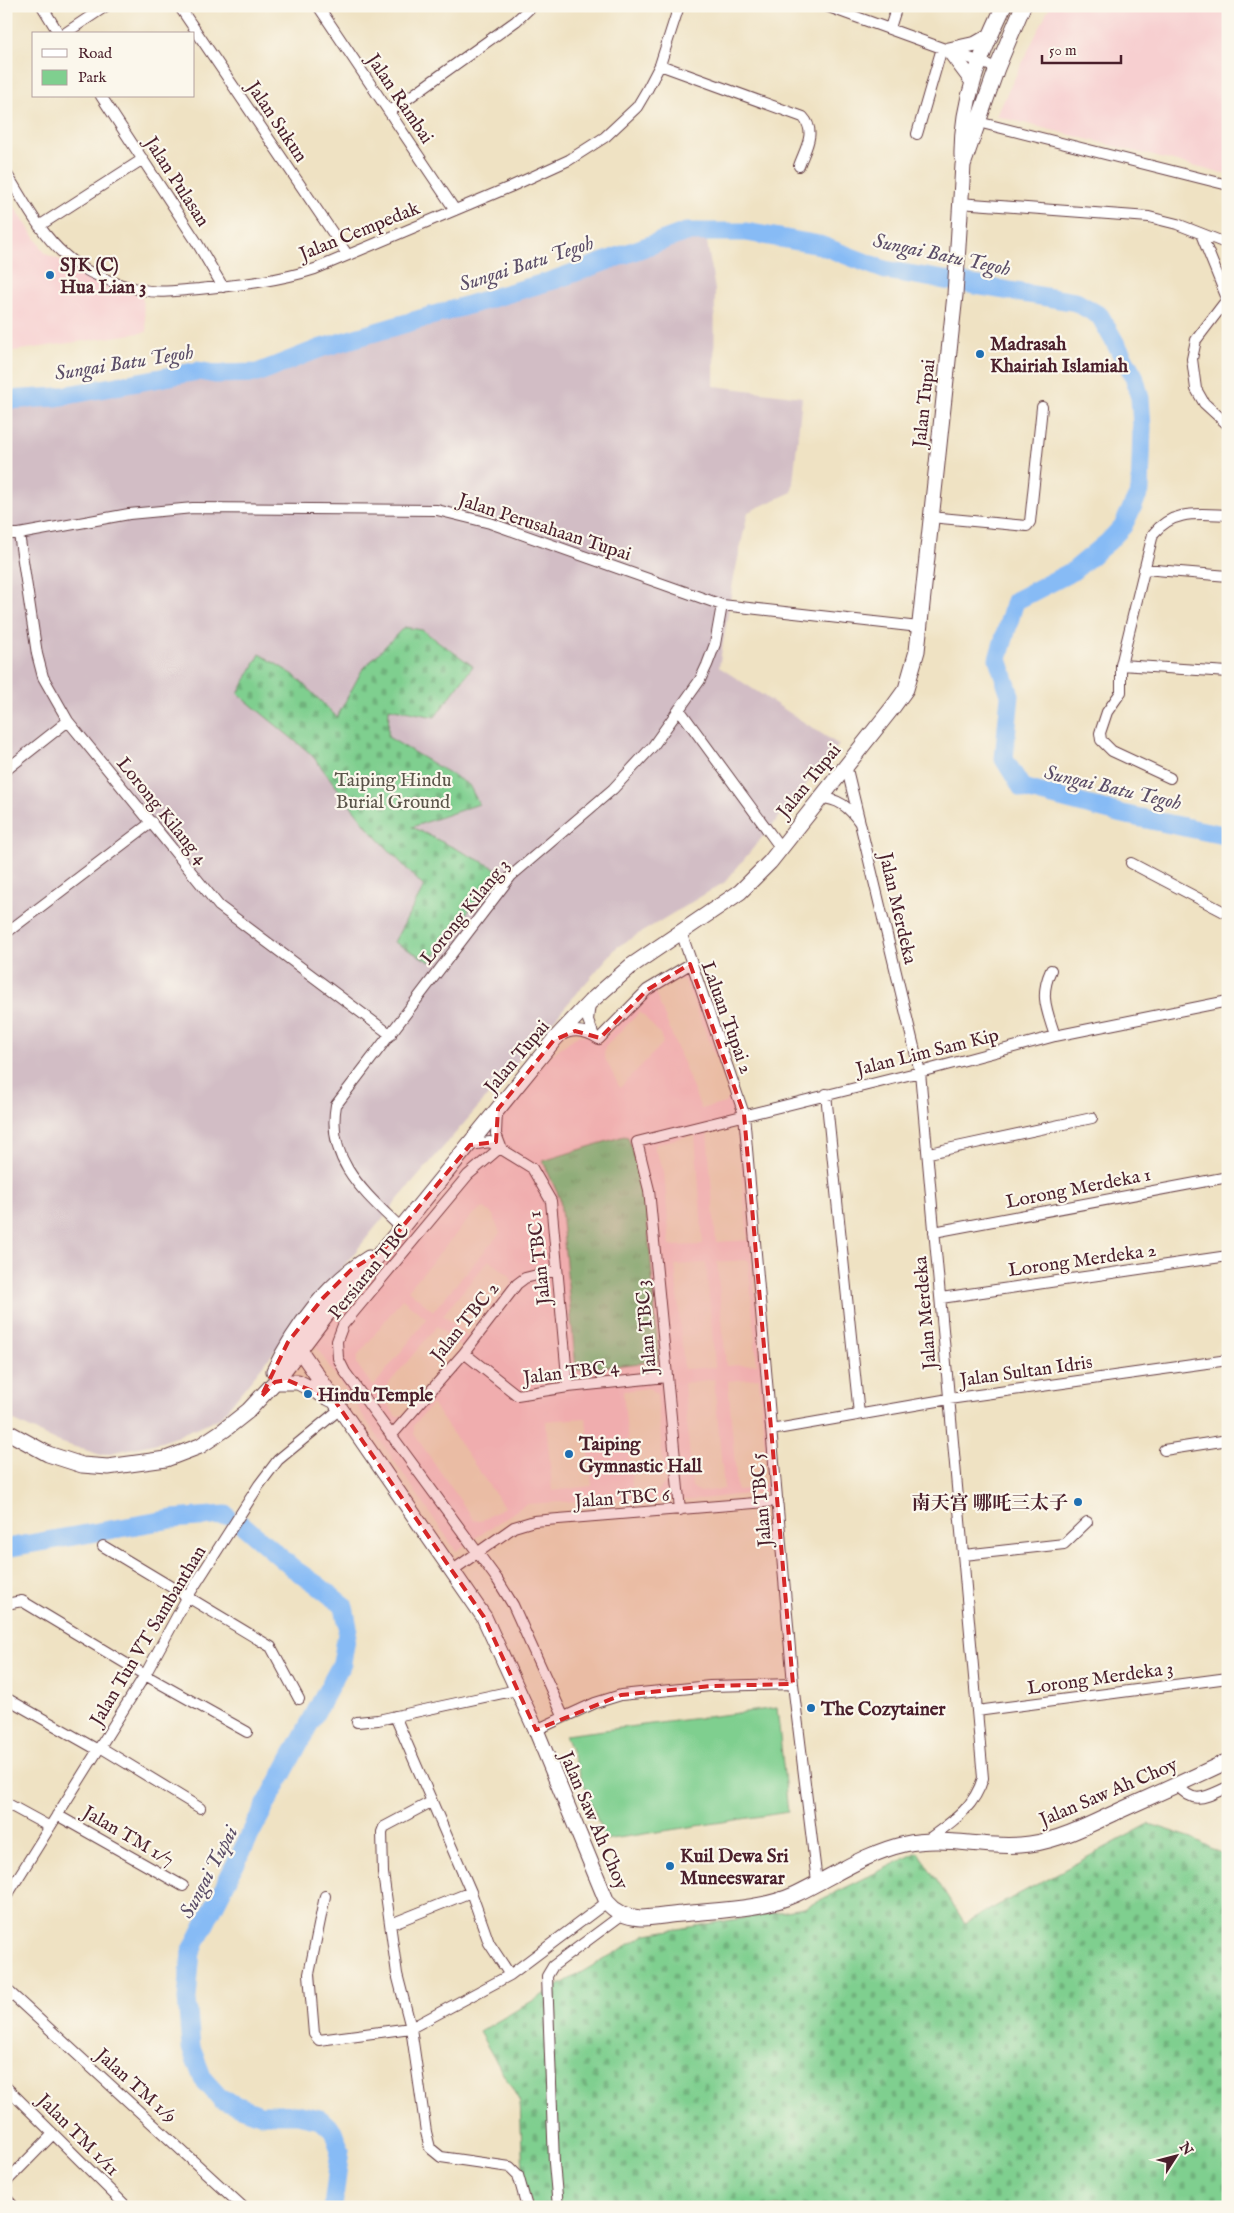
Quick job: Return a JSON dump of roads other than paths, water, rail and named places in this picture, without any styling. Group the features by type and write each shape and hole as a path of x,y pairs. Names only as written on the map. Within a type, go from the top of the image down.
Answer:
{"main road":[{"path":"962,165 962,135 972,82 978,62 1004,6"},
{"name":"Jalan Tupai","path":"6,1431 48,1454 82,1465 108,1467 136,1465 166,1459 200,1446 224,1430 275,1382 299,1349 470,1145 554,1040 590,1002 631,966 740,892 780,847 906,689 913,670 919,627 954,303 962,165 997,68 1023,6"},
{"path":"972,82 946,49 976,44 990,36"},
{"path":"261,1397 288,1342 323,1298 351,1270 384,1248"},
{"name":"Jalan Saw Ah Choy","path":"299,1349 484,1617 536,1730 607,1902 613,1910 639,1918 733,1909 778,1901 886,1849 926,1841 998,1846 1030,1844 1064,1835 1228,1761"},
{"path":"275,1382 298,1382 337,1405"}],"street":[{"path":"42,6 58,32"},
{"path":"67,32 106,6"},
{"name":"Jalan Sukun","path":"179,6 347,254"},
{"name":"Jalan Rambai","path":"318,6 455,210"},
{"path":"389,112 516,21 532,6"},
{"name":"Jalan Cempedak","path":"6,174 40,226 64,255 88,271 122,285 144,290 168,292 223,287 286,278 455,210 569,160 597,143 638,107 660,65 678,6"},
{"path":"826,6 997,68"},
{"path":"890,28 897,6"},
{"path":"917,134 946,49"},
{"path":"660,65 803,117 808,123 811,132 799,166"},
{"name":"Jalan Pulasan","path":"102,98 143,158 223,287"},
{"path":"978,122 1228,185"},
{"path":"40,226 143,158"},
{"path":"959,203 1149,217 1177,224 1228,244"},
{"path":"1201,234 1226,296 1224,302 1196,340 1192,359 1196,389 1204,403 1228,425"},
{"path":"930,517 1027,526 1030,522 1042,407"},
{"name":"Jalan Perusahaan Tupai","path":"6,534 19,534 129,514 193,508 437,510 490,523 722,605 919,627"},
{"path":"1170,778 1112,751 1101,740 1102,722 1121,692 1121,665 1153,534 1168,519 1190,513 1228,515"},
{"name":"Lorong Kilang 4","path":"19,534 37,654 43,677 68,721 219,906 391,1035"},
{"path":"1144,570 1228,576"},
{"name":"Lorong Kilang 3","path":"401,1228 365,1192 340,1156 335,1140 333,1121 336,1105 511,876 614,789 653,746 680,709 708,664 722,605"},
{"path":"1121,665 1228,672"},
{"path":"680,709 780,847"},
{"path":"6,770 68,721"},
{"name":"Jalan Merdeka","path":"846,765 863,828 920,1072 929,1153 948,1399 964,1555 983,1778 978,1795 965,1811 926,1841"},
{"path":"819,798 832,798 844,805 854,814 863,828"},
{"path":"6,933 152,822"},
{"path":"1131,863 1228,914"},
{"name":"Laluan Tupai 2","path":"680,932 744,1114"},
{"path":"554,1040 565,1033 575,1031 599,1039 647,990 690,964"},
{"path":"1051,970 1043,987 1045,1004 1055,1036"},
{"name":"Jalan Lim Sam Kip","path":"637,1142 920,1072 1055,1036 1228,1001"},
{"path":"590,1002 588,1020 594,1036"},
{"path":"826,1094 859,1414"},
{"path":"498,1108 496,1134 501,1147"},
{"name":"Jalan TBC 5","path":"744,1114 792,1684 817,1882"},
{"path":"929,1153 1092,1118"},
{"path":"470,1145 490,1142 501,1147"},
{"name":"Jalan TBC 3","path":"637,1142 649,1190 680,1510"},
{"name":"Jalan TBC 1","path":"501,1147 532,1168 551,1201 568,1387"},
{"name":"Persiaran TBC","path":"501,1147 468,1175 343,1325 337,1341 338,1358 345,1372 478,1552 513,1605 563,1716"},
{"name":"Lorong Merdeka 1","path":"934,1232 1228,1177"},
{"name":"Lorong Merdeka 2","path":"940,1298 1228,1256"},
{"name":"Jalan TBC 2","path":"391,1436 464,1353 517,1284 525,1278 557,1270"},
{"name":"Jalan TBC 4","path":"464,1353 516,1395 568,1387 666,1377"},
{"name":"Jalan Sultan Idris","path":"772,1430 948,1399 1228,1360"},
{"name":"Jalan Tun VT Sambanthan","path":"6,1897 145,1675 188,1596 258,1485 278,1460 337,1405"},
{"path":"1164,1450 1228,1440"},
{"name":"Jalan TBC 6","path":"453,1570 514,1527 534,1521 778,1501"},
{"path":"964,1555 1064,1544 1087,1522"},
{"path":"103,1546 271,1647 299,1699"},
{"path":"6,1604 22,1601 145,1675 247,1732"},
{"name":"Lorong Merdeka 3","path":"977,1711 1228,1678"},
{"path":"536,1730 563,1716 621,1695 710,1686 792,1684"},
{"path":"358,1722 517,1690"},
{"path":"6,1698 99,1749 200,1808"},
{"path":"394,1716 471,1892 490,1943 510,1975"},
{"path":"1177,1785 1184,1794 1192,1798 1202,1798 1228,1788"},
{"path":"431,1802 383,1829 383,1873 397,1974 410,2028 430,2148 441,2157 448,2159 510,2167 518,2175 526,2207"},
{"path":"6,1803 50,1827"},
{"name":"Jalan TM 1/7","path":"57,1814 183,1886"},
{"path":"391,1924 471,1892"},
{"path":"325,1896 309,1974 315,2037 319,2040 410,2028 510,1975 607,1902"},
{"path":"558,2207 554,2163 547,1976 553,1966 623,1914"},
{"name":"Jalan TM 1/9","path":"6,1989 243,2207"},
{"name":"Jalan TM 1/11","path":"6,2086 127,2207"},
{"path":"6,2182 53,2134"},
{"path":"6,2198 14,2207"}],"waterway":[{"name":"Sungai Batu Tegoh","path":"6,400 57,397 198,371 215,374 257,373 321,348 554,280 686,232 746,232 820,245 885,270 1076,302 1100,316 1134,376 1140,398 1142,427 1140,491 1123,526 1108,542 1073,571 1015,601 998,659 1010,695 1004,759 1022,788 1122,814 1228,836"},
{"name":"Sungai Tupai","path":"6,1548 172,1519 226,1515"},
{"name":"Sungai Tupai","path":"244,1526 294,1569 344,1606 348,1627 342,1663 254,1827 191,1952 187,1999 191,2048 203,2079 222,2100 260,2114 297,2114 320,2119 333,2131 340,2150 333,2207"}],"place":[{"name":"SJK (C) Hua Lian 3","path":"50,275"},
{"name":"Madrasah Khairiah Islamiah","path":"980,354"},
{"name":"Hindu Temple","path":"308,1394"},
{"name":"Taiping Gymnastic Hall","path":"569,1454"},
{"name":"南天宫 哪吒三太子","path":"1078,1502"},
{"name":"The Cozytainer","path":"811,1708"},
{"name":"Kuil Dewa Sri Muneeswarar","path":"670,1866"}],"park label":[{"name":"Taiping Hindu Burial Ground","path":"393,790"}]}
